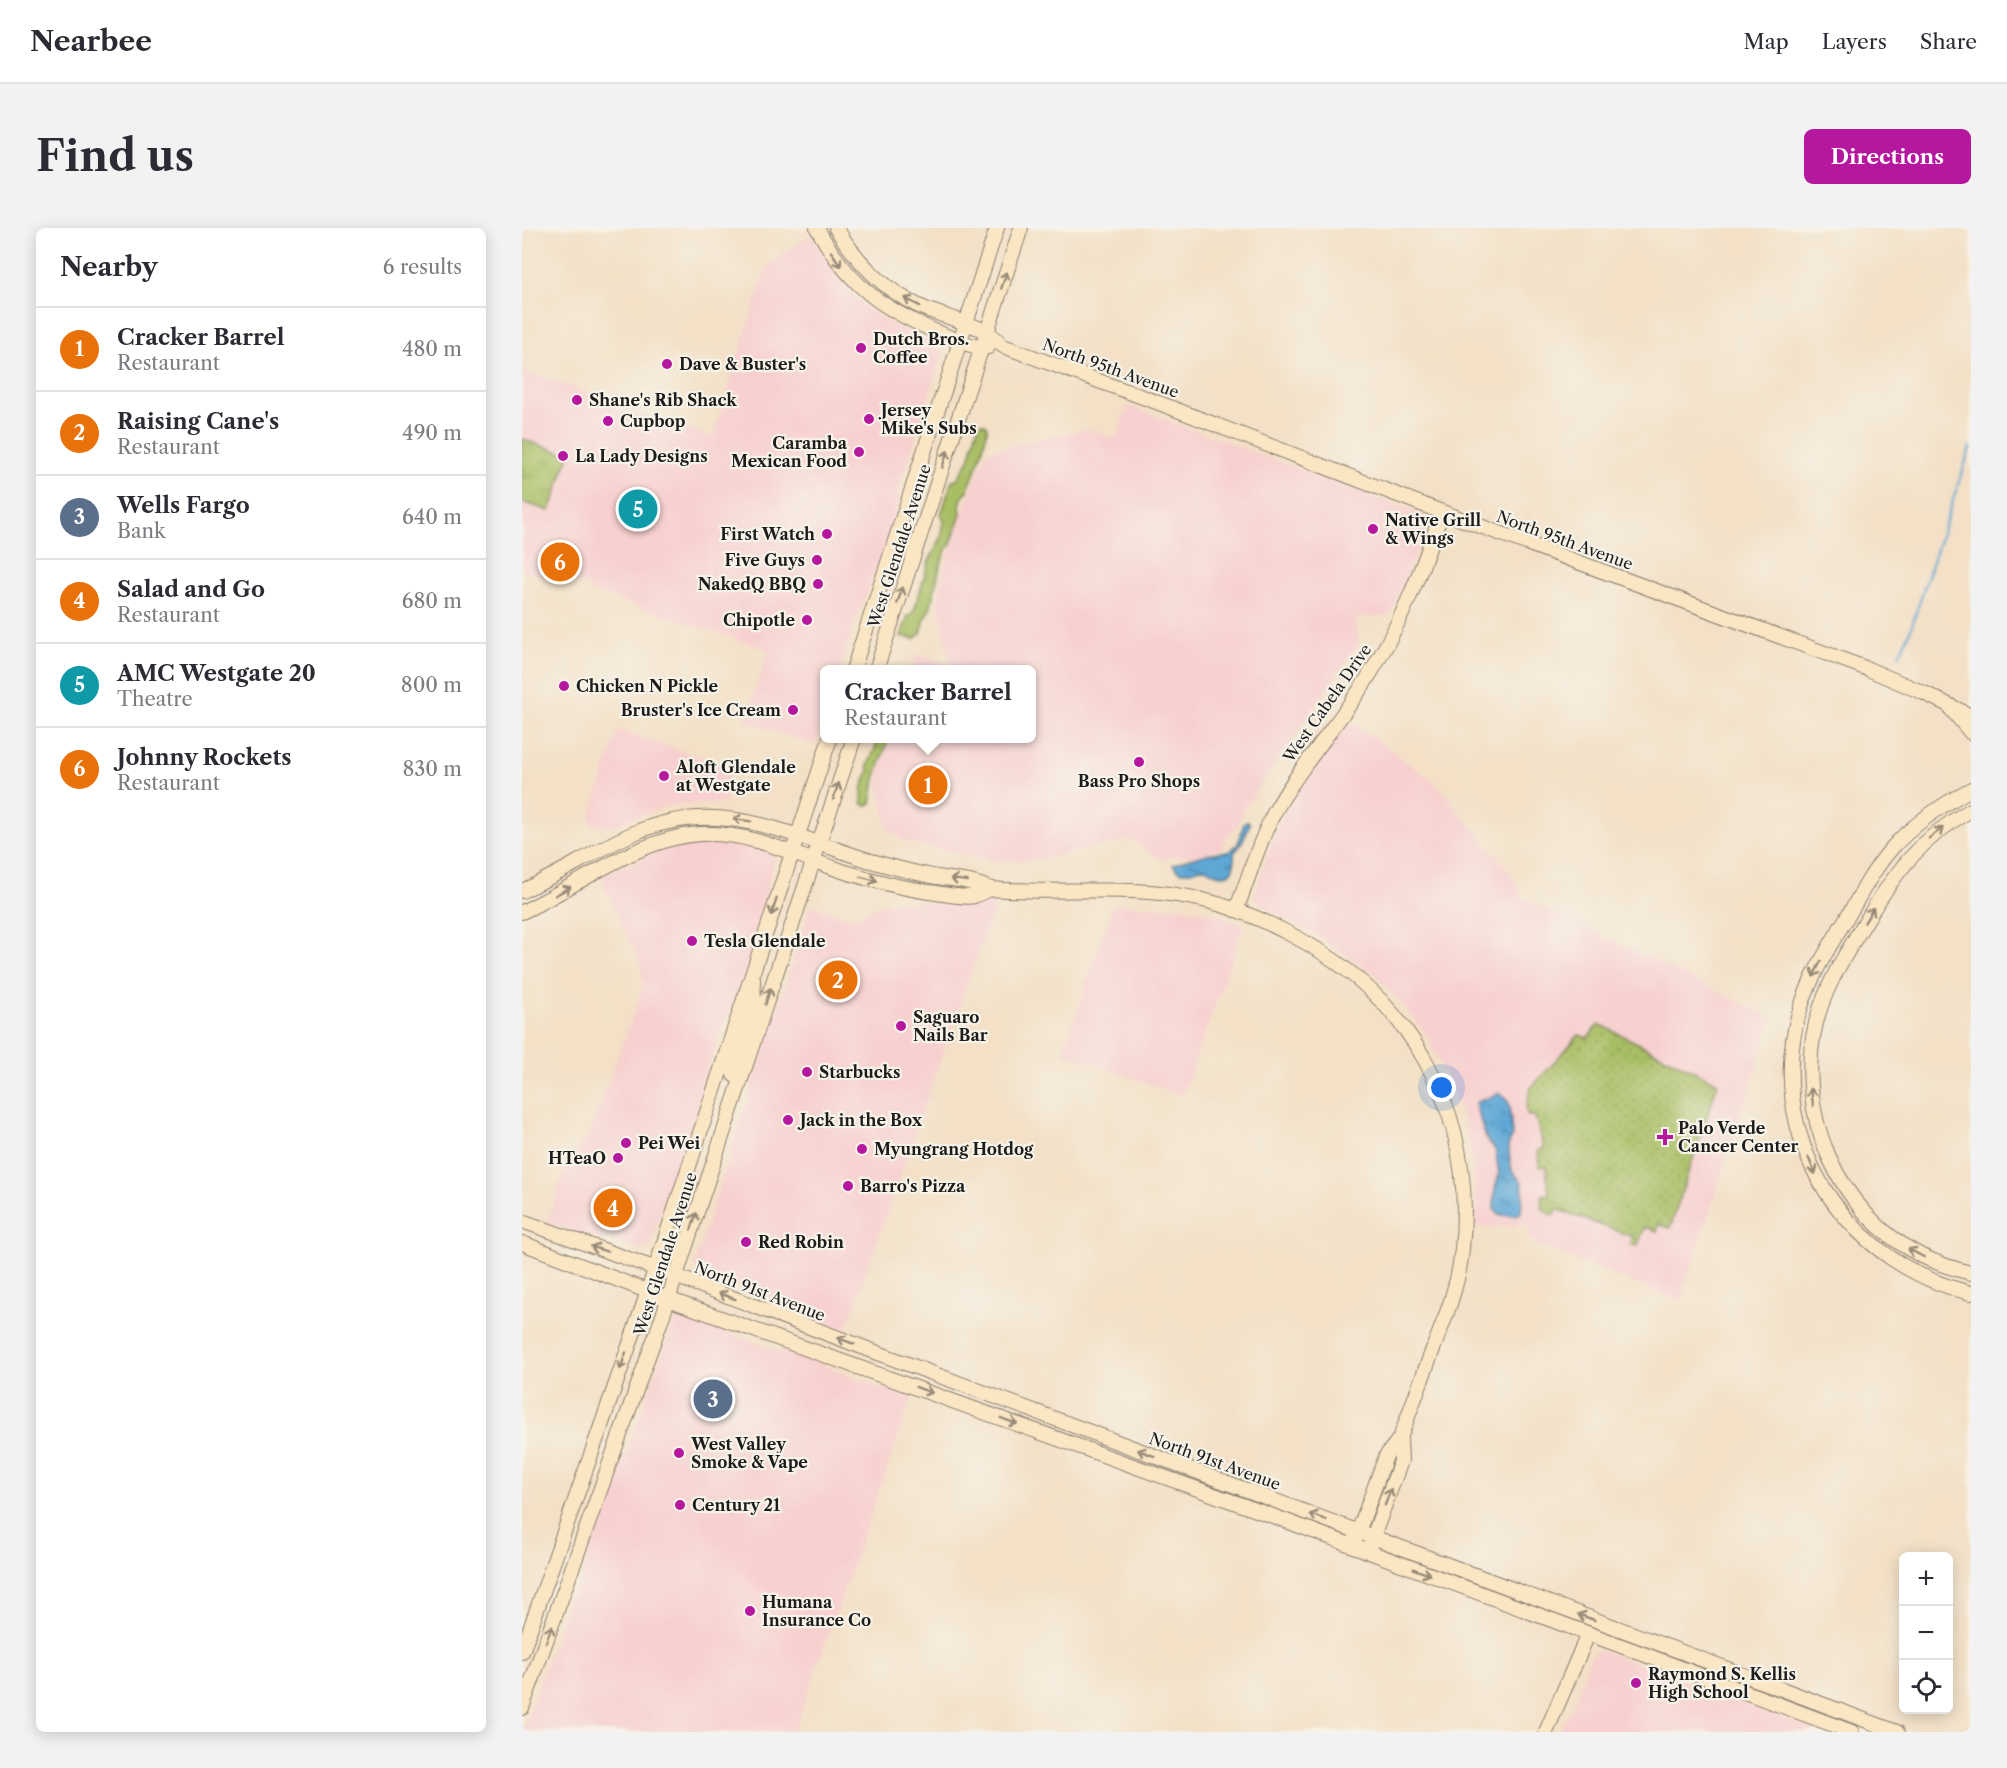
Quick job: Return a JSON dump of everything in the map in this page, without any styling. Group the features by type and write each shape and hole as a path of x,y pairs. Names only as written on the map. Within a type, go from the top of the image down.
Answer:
{"main road":[{"name":"North 95th Avenue","path":"817,228 842,268 871,296 899,315 981,348 1003,346"},
{"name":"North 95th Avenue","path":"836,228 860,261 880,282 918,305 987,331 1003,346 1442,513 1868,669 1971,716"},
{"name":"West Glendale Avenue","path":"854,665 997,228"},
{"name":"West Glendale Avenue","path":"877,665 1021,228"},
{"name":"West Cabela Drive","path":"1236,910 1265,831 1274,813 1305,762 1365,682 1390,640 1421,573 1442,513"},
{"name":"North 95th Avenue","path":"1947,704 1971,733"},
{"name":"West Glendale Avenue","path":"522,1652 647,1291 828,743"},
{"name":"West Glendale Avenue","path":"522,1708 676,1276 852,743"},
{"path":"1971,789 1930,813 1906,833 1870,879 1806,991 1793,1039 1791,1068 1793,1099 1804,1145 1817,1176 1842,1214 1866,1239 1897,1263 1935,1282 1971,1293"},
{"path":"1971,810 1925,842 1906,861 1883,893 1827,990 1816,1023 1810,1068 1813,1106 1822,1142 1836,1172 1858,1205 1906,1247 1932,1260 1971,1273"},
{"path":"522,891 632,834 670,822 699,818 728,818 763,824 900,869 977,882 991,889"},
{"path":"522,912 633,852 675,838 722,834 747,838 869,879 920,891 972,897 991,889 1157,892 1204,900 1280,928 1346,968 1386,1006 1412,1038 1430,1067 1446,1104 1456,1136 1463,1175 1464,1208 1459,1272 1448,1311 1400,1438 1386,1456 1353,1546"},
{"path":"741,1079 734,1076 733,1070 754,1002 752,973"},
{"name":"North 91st Avenue","path":"523,1222 676,1276 901,1362 1897,1732"},
{"name":"North 91st Avenue","path":"522,1243 668,1299 1193,1487 1852,1732"},
{"path":"894,1379 901,1362"},
{"path":"1368,1552 1401,1461 1400,1438"},
{"path":"587,1526 582,1509 592,1479 594,1446"},
{"path":"1193,1487 1200,1481 1230,1492 1246,1490"},
{"path":"560,1600 555,1596 555,1592 577,1526 576,1521 569,1517"},
{"path":"1546,1732 1588,1634 1608,1633 1648,1647 1675,1650"},
{"path":"1806,1715 1811,1700"}],"shaded area":[{"path":"811,235 855,298 892,324 938,344 943,351 897,494 900,501 841,665 820,665 820,731 815,745 745,721 768,650 589,590 590,586 557,575 555,580 522,570 522,370 619,402 617,410 634,416 645,416 673,423 712,437 764,275 770,265"},
{"path":"1128,406 1421,514 1428,525 1391,613 1385,616 1356,618 1359,643 1243,810 1238,826 1224,839 1224,848 1193,857 1174,856 1163,860 1131,840 1036,860 996,862 904,841 887,828 878,781 888,743 1036,743 1036,665 951,665 938,602 944,567 965,505 987,451 1087,429 1115,439"},
{"path":"917,654 948,665 913,665"},
{"path":"1347,718 1435,783 1506,867 1524,898 1773,1018 1680,1301 1542,1247 1530,1239 1528,1225 1476,1227 1475,1184 1464,1121 1425,1032 1376,975 1315,934 1262,906 1254,897 1275,833 1292,795"},
{"path":"618,730 729,766 726,803 666,806 607,828 591,824 589,820"},
{"path":"712,842 741,844 756,848 772,853 775,860 767,888 766,907 744,976 722,1028 703,1084 701,1103 692,1130 681,1151 650,1245 639,1250 611,1240 596,1239 547,1222 566,1167 590,1133 639,999 642,983 641,965 600,877 663,849"},
{"path":"902,901 966,905 996,902 845,1333 782,1302 700,1272 694,1264 749,1096 755,1065 780,1002 810,905 853,919 877,906"},
{"path":"1113,905 1179,907 1214,914 1244,925 1182,1096 1063,1052"},
{"path":"680,1317 786,1354 808,1357 880,1388 900,1389 913,1394 794,1732 522,1732 567,1604 582,1577 601,1509 622,1465 671,1329 676,1319"},
{"name":"Raymond S. Kellis High School","path":"1597,1651 1604,1651 1821,1732 1558,1732 1575,1701 1591,1656"}],"green space":[{"path":"981,423 987,425 983,446 968,491 962,498 961,514 940,566 930,609 921,633 914,639 901,636 908,616 915,608 929,561 941,538 944,520 941,514 952,480 957,479 969,460 978,426"},
{"path":"522,439 569,455 550,511 522,502"},
{"path":"877,743 887,743 875,779 871,804 866,806 862,803 862,789 869,771 868,765"},
{"path":"1599,1024 1718,1083 1670,1228 1659,1224 1657,1231 1645,1227 1637,1246 1631,1244 1633,1237 1557,1209 1554,1215 1550,1214 1544,1211 1541,1203 1542,1195 1549,1194 1546,1166 1539,1167 1538,1150 1544,1149 1535,1116 1528,1116 1526,1109 1530,1089 1579,1035 1587,1038"}],"water":[{"path":"1248,821 1250,824 1245,836 1234,853 1233,869 1227,874 1218,874 1205,868 1183,872 1173,865 1217,852 1229,852 1238,844 1244,823"},
{"path":"1500,1093 1509,1103 1510,1109 1512,1135 1508,1147 1512,1171 1522,1182 1521,1212 1517,1215 1499,1215 1494,1209 1495,1189 1499,1174 1495,1149 1488,1142 1475,1103"}],"waterway":[{"path":"1899,656 1910,631 1971,445"}],"place":[{"name":"Dutch Bros. Coffee","path":"861,348"},
{"name":"Dave & Buster's","path":"667,364"},
{"name":"Shane's Rib Shack","path":"577,400"},
{"name":"Jersey Mike's Subs","path":"869,419"},
{"name":"Cupbop","path":"608,421"},
{"name":"Caramba Mexican Food","path":"859,452"},
{"name":"La Lady Designs","path":"563,456"},
{"name":"AMC Westgate 20","path":"638,509"},
{"name":"Native Grill & Wings","path":"1373,529"},
{"name":"First Watch","path":"827,534"},
{"name":"Five Guys","path":"817,560"},
{"name":"Johnny Rockets","path":"560,562"},
{"name":"NakedQ BBQ","path":"818,584"},
{"name":"Chipotle","path":"807,620"},
{"name":"Chicken N Pickle","path":"564,686"},
{"name":"Bruster's Ice Cream","path":"793,710"},
{"name":"Bass Pro Shops","path":"1139,762"},
{"name":"Aloft Glendale at Westgate","path":"664,776"},
{"name":"Cracker Barrel","path":"928,785"},
{"name":"Tesla Glendale","path":"692,941"},
{"name":"Raising Cane's","path":"838,980"},
{"name":"Saguaro Nails Bar","path":"901,1026"},
{"name":"Starbucks","path":"807,1072"},
{"name":"Jack in the Box","path":"788,1120"},
{"name":"Palo Verde Cancer Center","path":"1665,1137"},
{"name":"Pei Wei","path":"626,1143"},
{"name":"Myungrang Hotdog","path":"862,1149"},
{"name":"HTeaO","path":"618,1158"},
{"name":"Barro's Pizza","path":"848,1186"},
{"name":"Salad and Go","path":"613,1208"},
{"name":"Red Robin","path":"746,1242"},
{"name":"Wells Fargo","path":"713,1399"},
{"name":"West Valley Smoke & Vape","path":"679,1453"},
{"name":"Century 21","path":"680,1505"},
{"name":"Humana Insurance Co","path":"750,1611"},
{"name":"Raymond S. Kellis High School","path":"1636,1683"}]}
